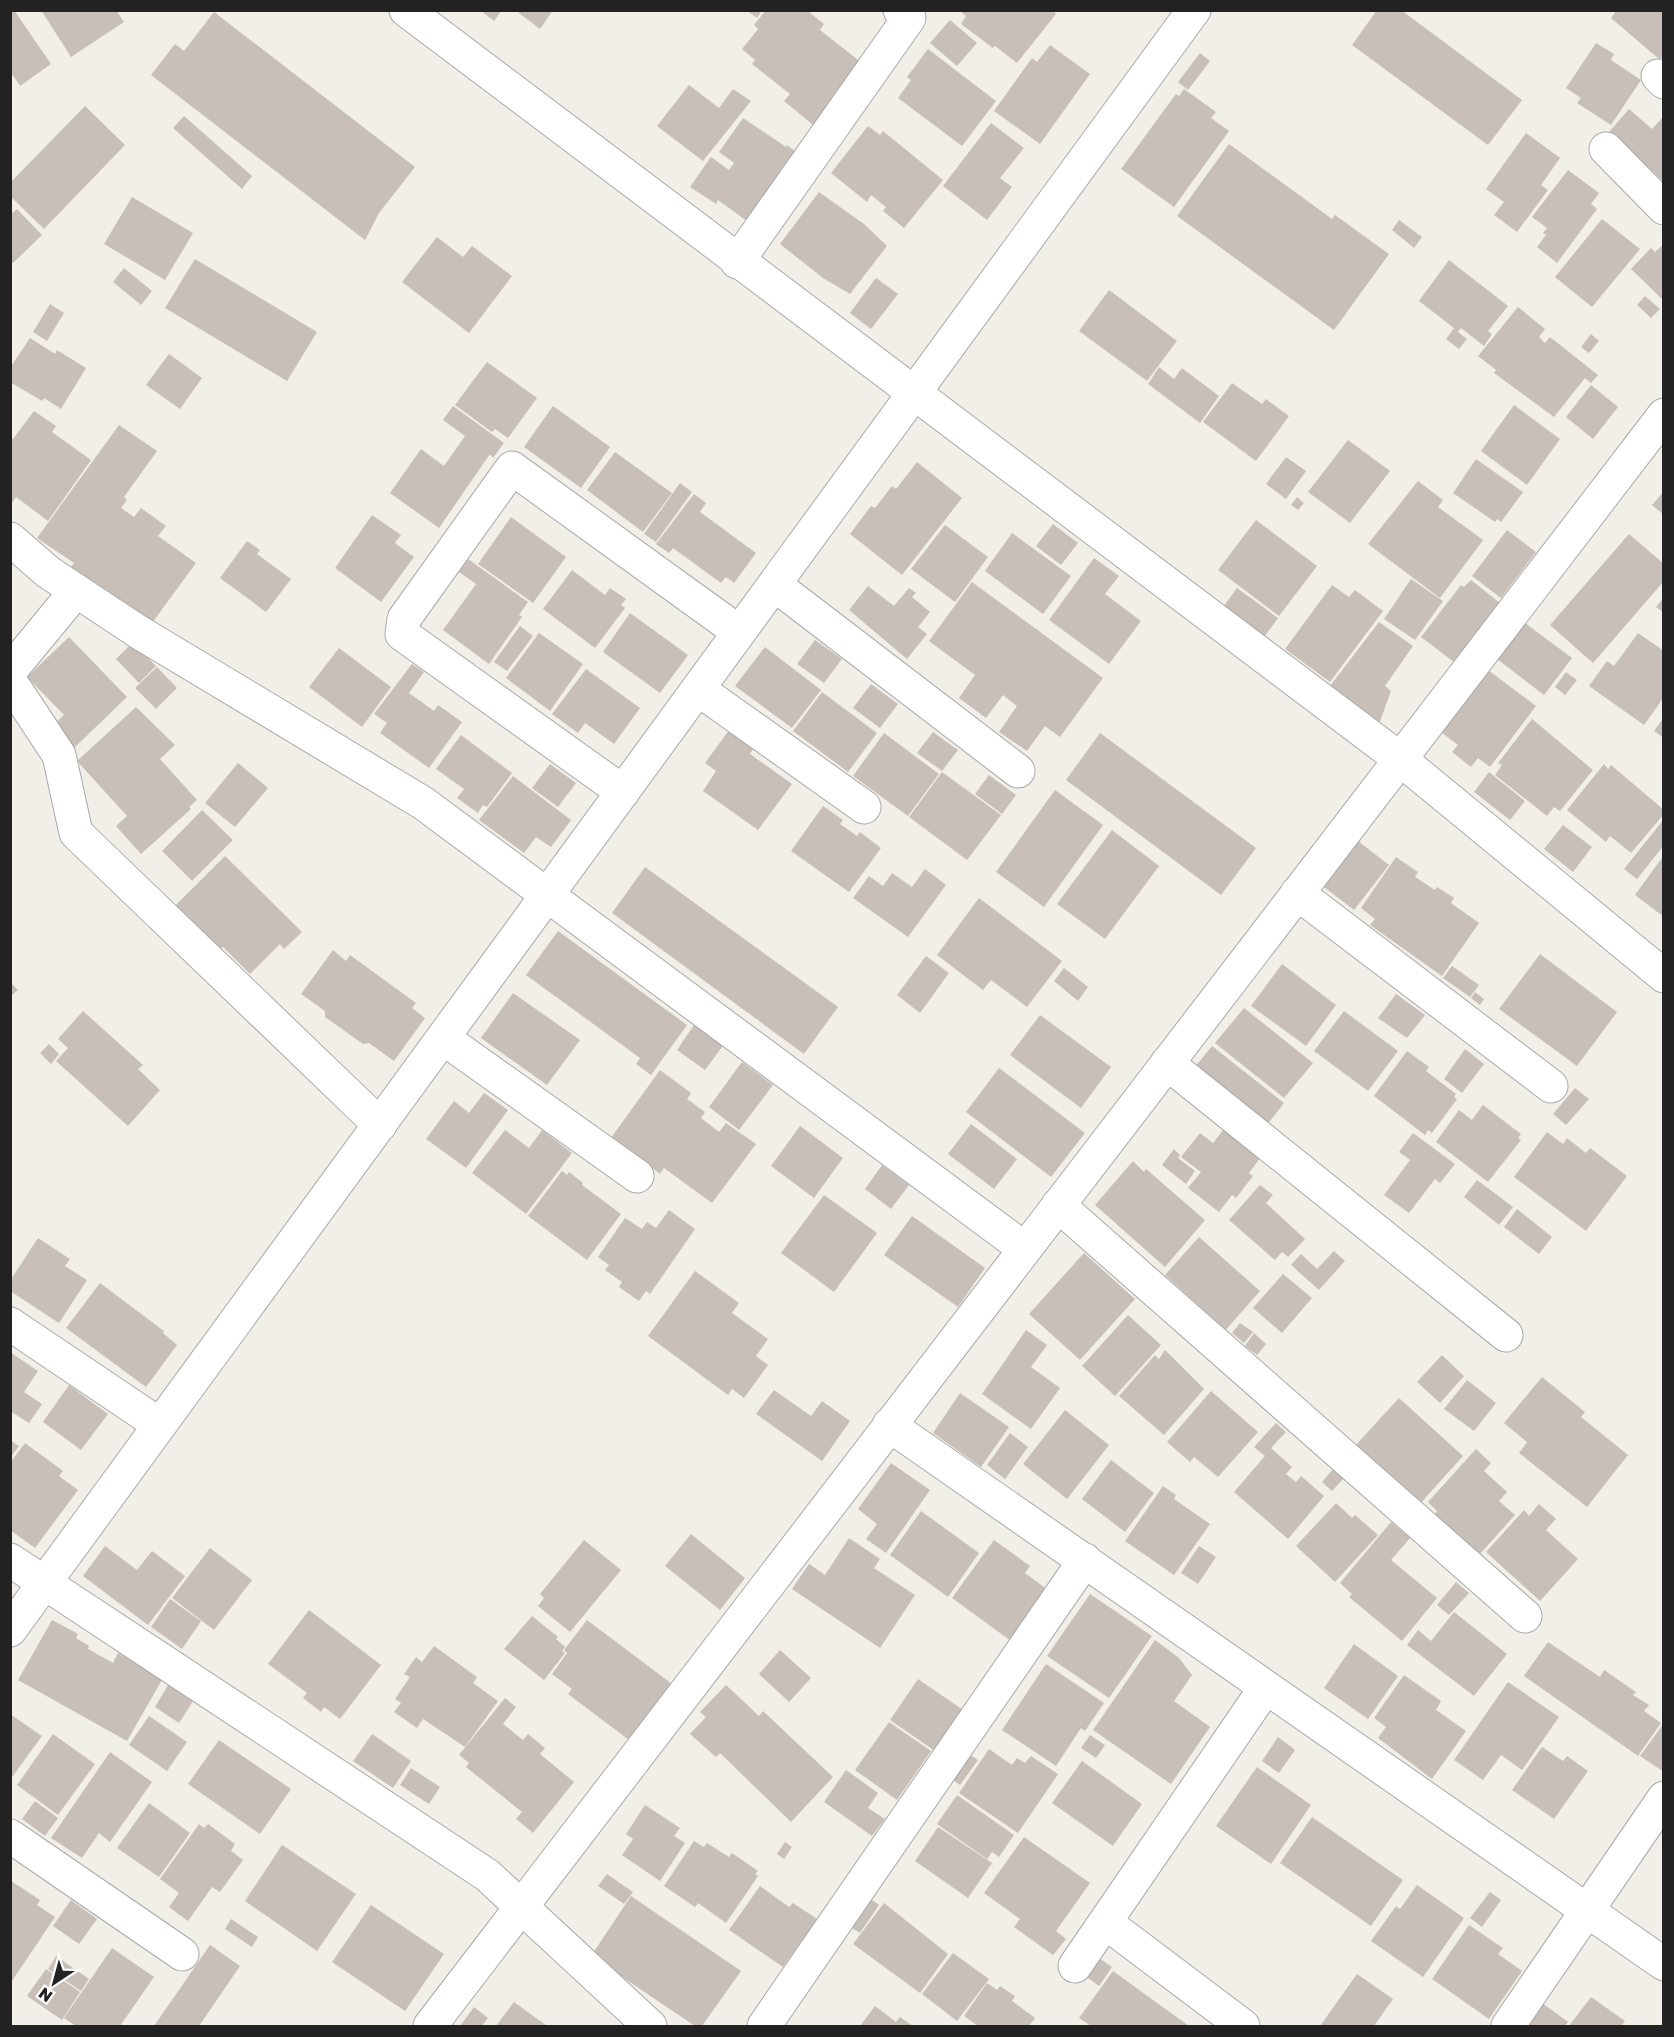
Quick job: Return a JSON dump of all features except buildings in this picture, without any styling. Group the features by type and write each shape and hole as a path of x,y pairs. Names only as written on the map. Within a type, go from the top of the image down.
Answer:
{"street":[{"path":"406,10 913,395 1400,759 1664,976"},
{"path":"737,262 909,18 900,10"},
{"path":"10,1630 1194,10"},
{"path":"1606,149 1664,208"},
{"path":"430,2026 1664,415"},
{"path":"623,792 402,634 405,619 512,468 740,632"},
{"path":"10,539 48,572 137,631 423,803 1025,1248"},
{"path":"775,585 1018,771"},
{"path":"10,670 76,591"},
{"path":"10,681 59,755 76,833 380,1125"},
{"path":"699,688 864,807"},
{"path":"1297,894 1551,1086"},
{"path":"443,1038 637,1176"},
{"path":"1167,1063 1506,1335"},
{"path":"1058,1205 1525,1616"},
{"path":"10,1324 160,1425"},
{"path":"889,1425 1664,1964"},
{"path":"10,1560 487,1875 650,2026"},
{"path":"764,2026 1084,1560"},
{"path":"1075,1966 1266,1687"},
{"path":"1508,2026 1664,1798"},
{"path":"10,1836 182,1954"},
{"path":"1105,1922 1243,2026"}]}
